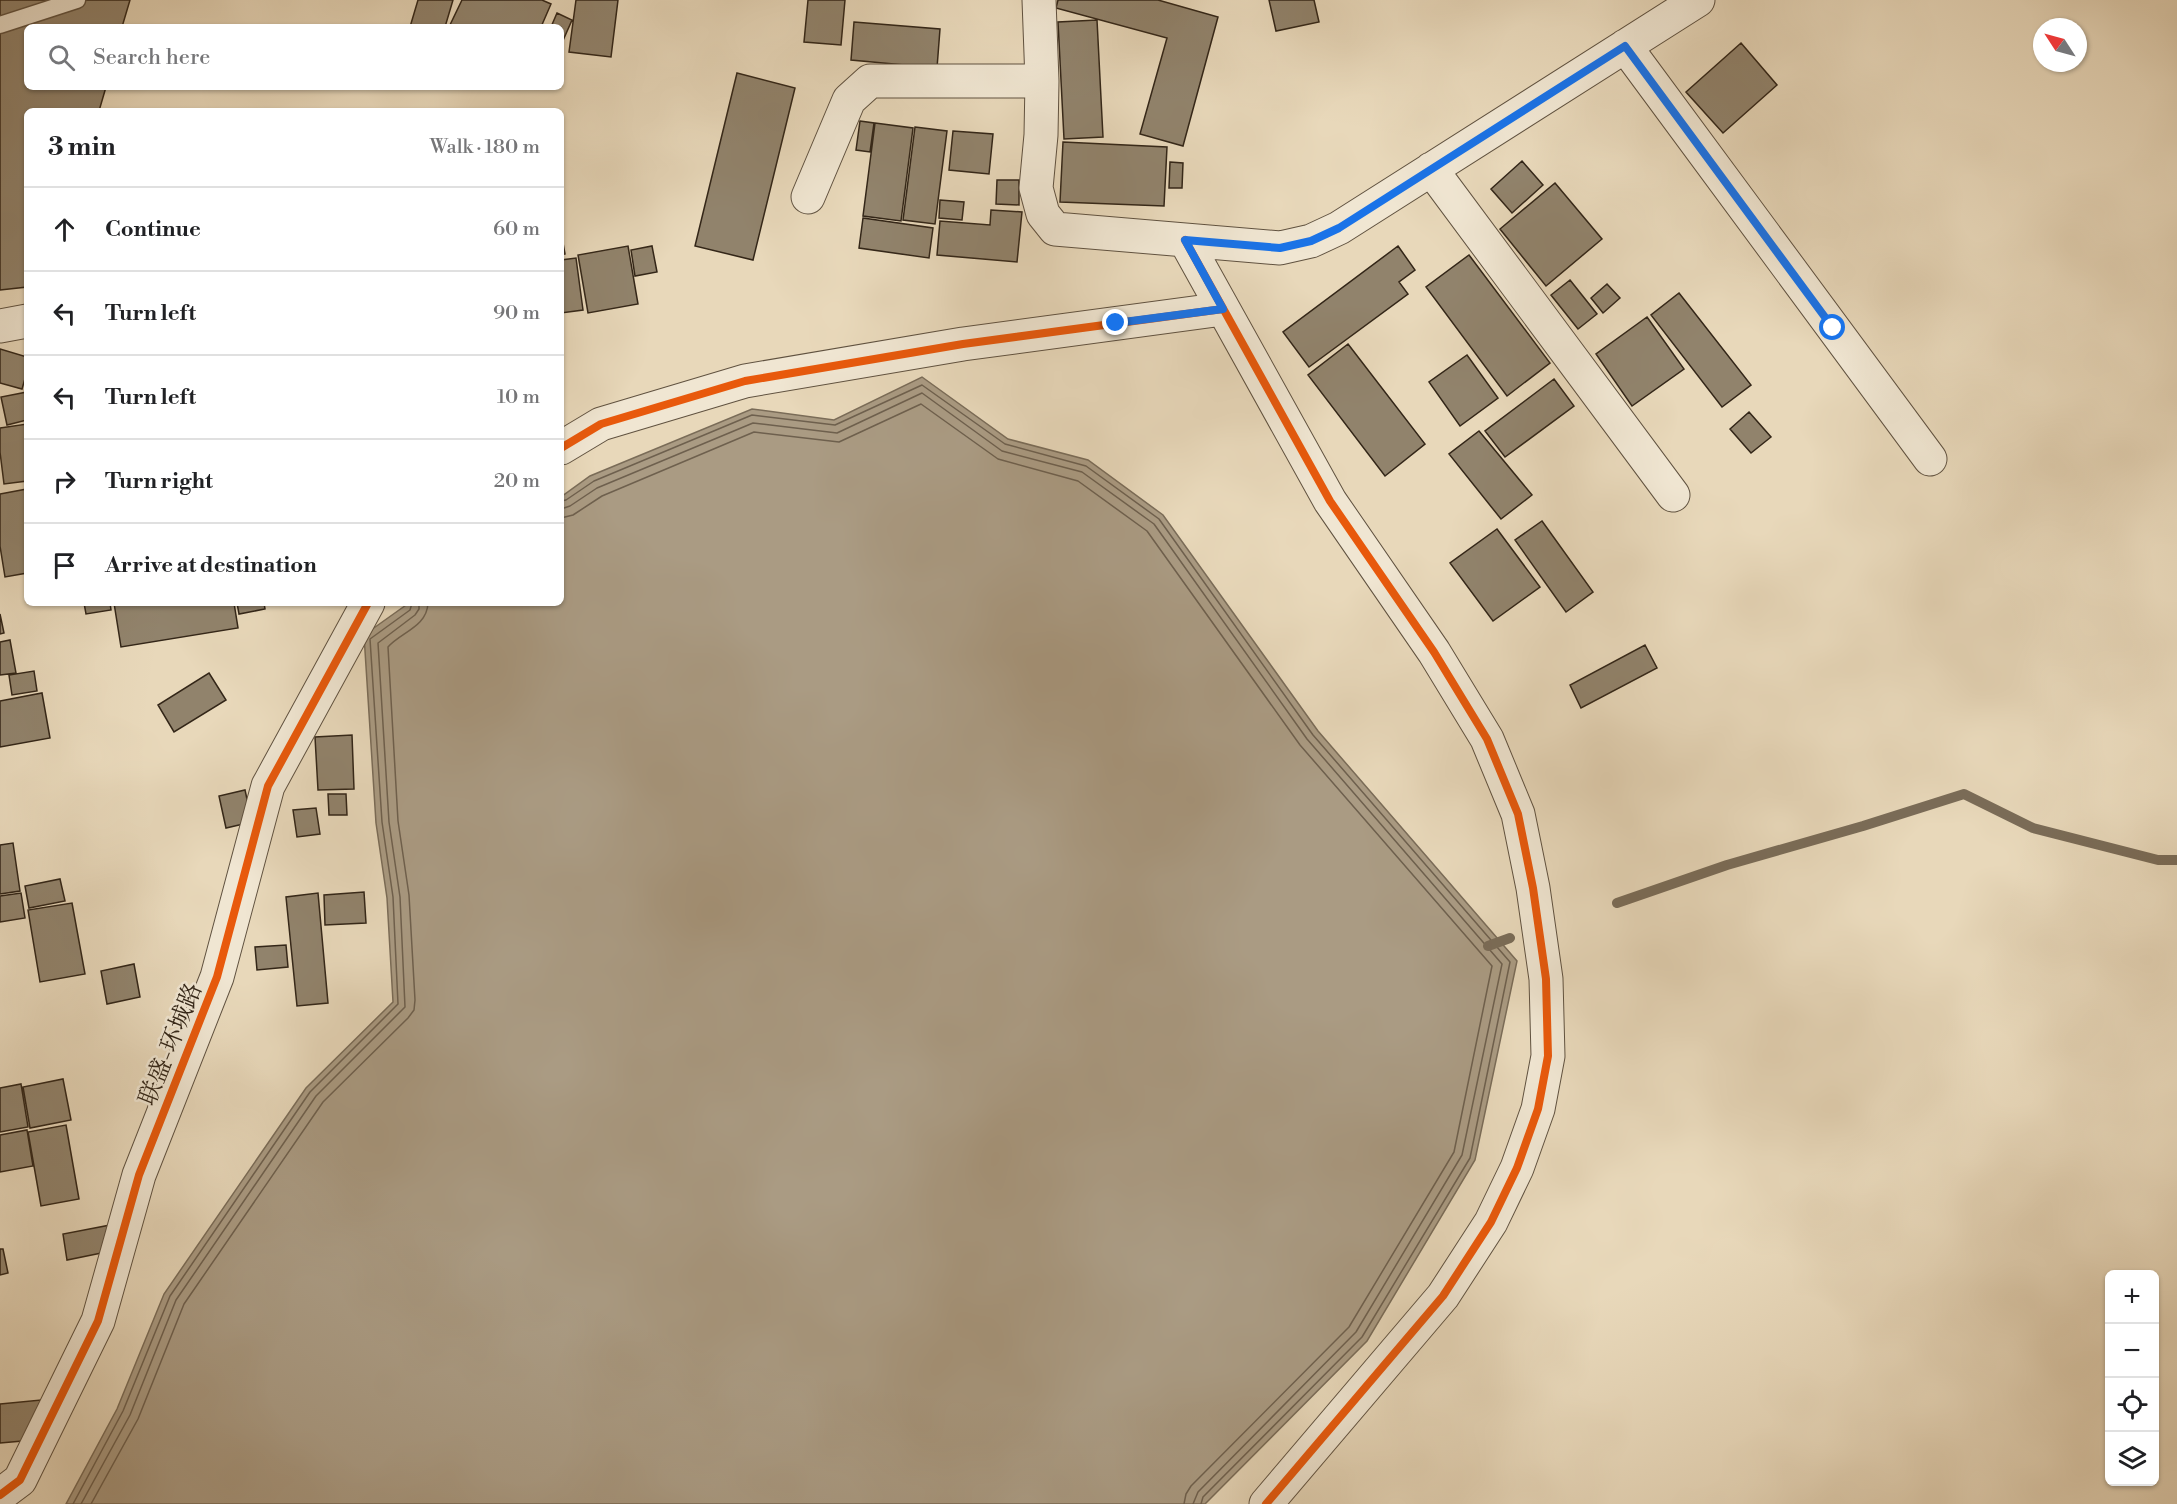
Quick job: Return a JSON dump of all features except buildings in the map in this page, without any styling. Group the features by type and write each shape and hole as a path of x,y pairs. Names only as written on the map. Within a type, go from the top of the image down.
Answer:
{"street":[{"path":"1039,0 1042,81 1041,135 1036,188 1043,214 1055,230 1280,248 1311,241 1339,228 1698,0"},
{"path":"1625,46 1930,459"},
{"path":"808,196 849,100 870,81 1042,81"},
{"path":"1431,169 1672,495"},
{"path":"1185,240 1330,501 1434,651 1487,739 1518,814 1533,888 1546,979 1548,1056 1538,1109 1517,1168 1491,1222 1443,1296 1266,1504"},
{"path":"564,446 601,424 745,381 963,344 1223,309"},
{"path":"0,326 24,322"},
{"name":"联盛-环城路","path":"0,1495 20,1480 98,1321 139,1175 217,977 268,786 366,606"}],"lane":[{"path":"0,25 77,0"}],"water":[{"path":"922,377 1008,439 1088,460 1163,515 1318,731 1517,961 1475,1160 1367,1341 1205,1504 66,1504 117,1409 164,1294 306,1088 393,1002 387,898 376,823 364,635 405,606 564,606 564,495 590,476 752,409 834,420"}],"waterway":[{"path":"1617,903 1727,865 1964,794 2033,828 2158,860 2177,860"},
{"path":"1488,946 1510,938"}],"cycle path":[{"path":"1185,240 1330,501 1434,652 1487,739 1518,814 1533,888 1546,979 1548,1056 1538,1109 1517,1168 1491,1222 1443,1296 1266,1504"},
{"path":"564,446 601,424 745,381 963,344 1223,309"},
{"path":"0,1495 20,1480 98,1321 139,1175 217,977 268,786 366,606"}],"route":[{"path":"1116,323 1223,309 1185,240 1280,248 1311,241 1339,228 1625,46 1833,328"}]}
